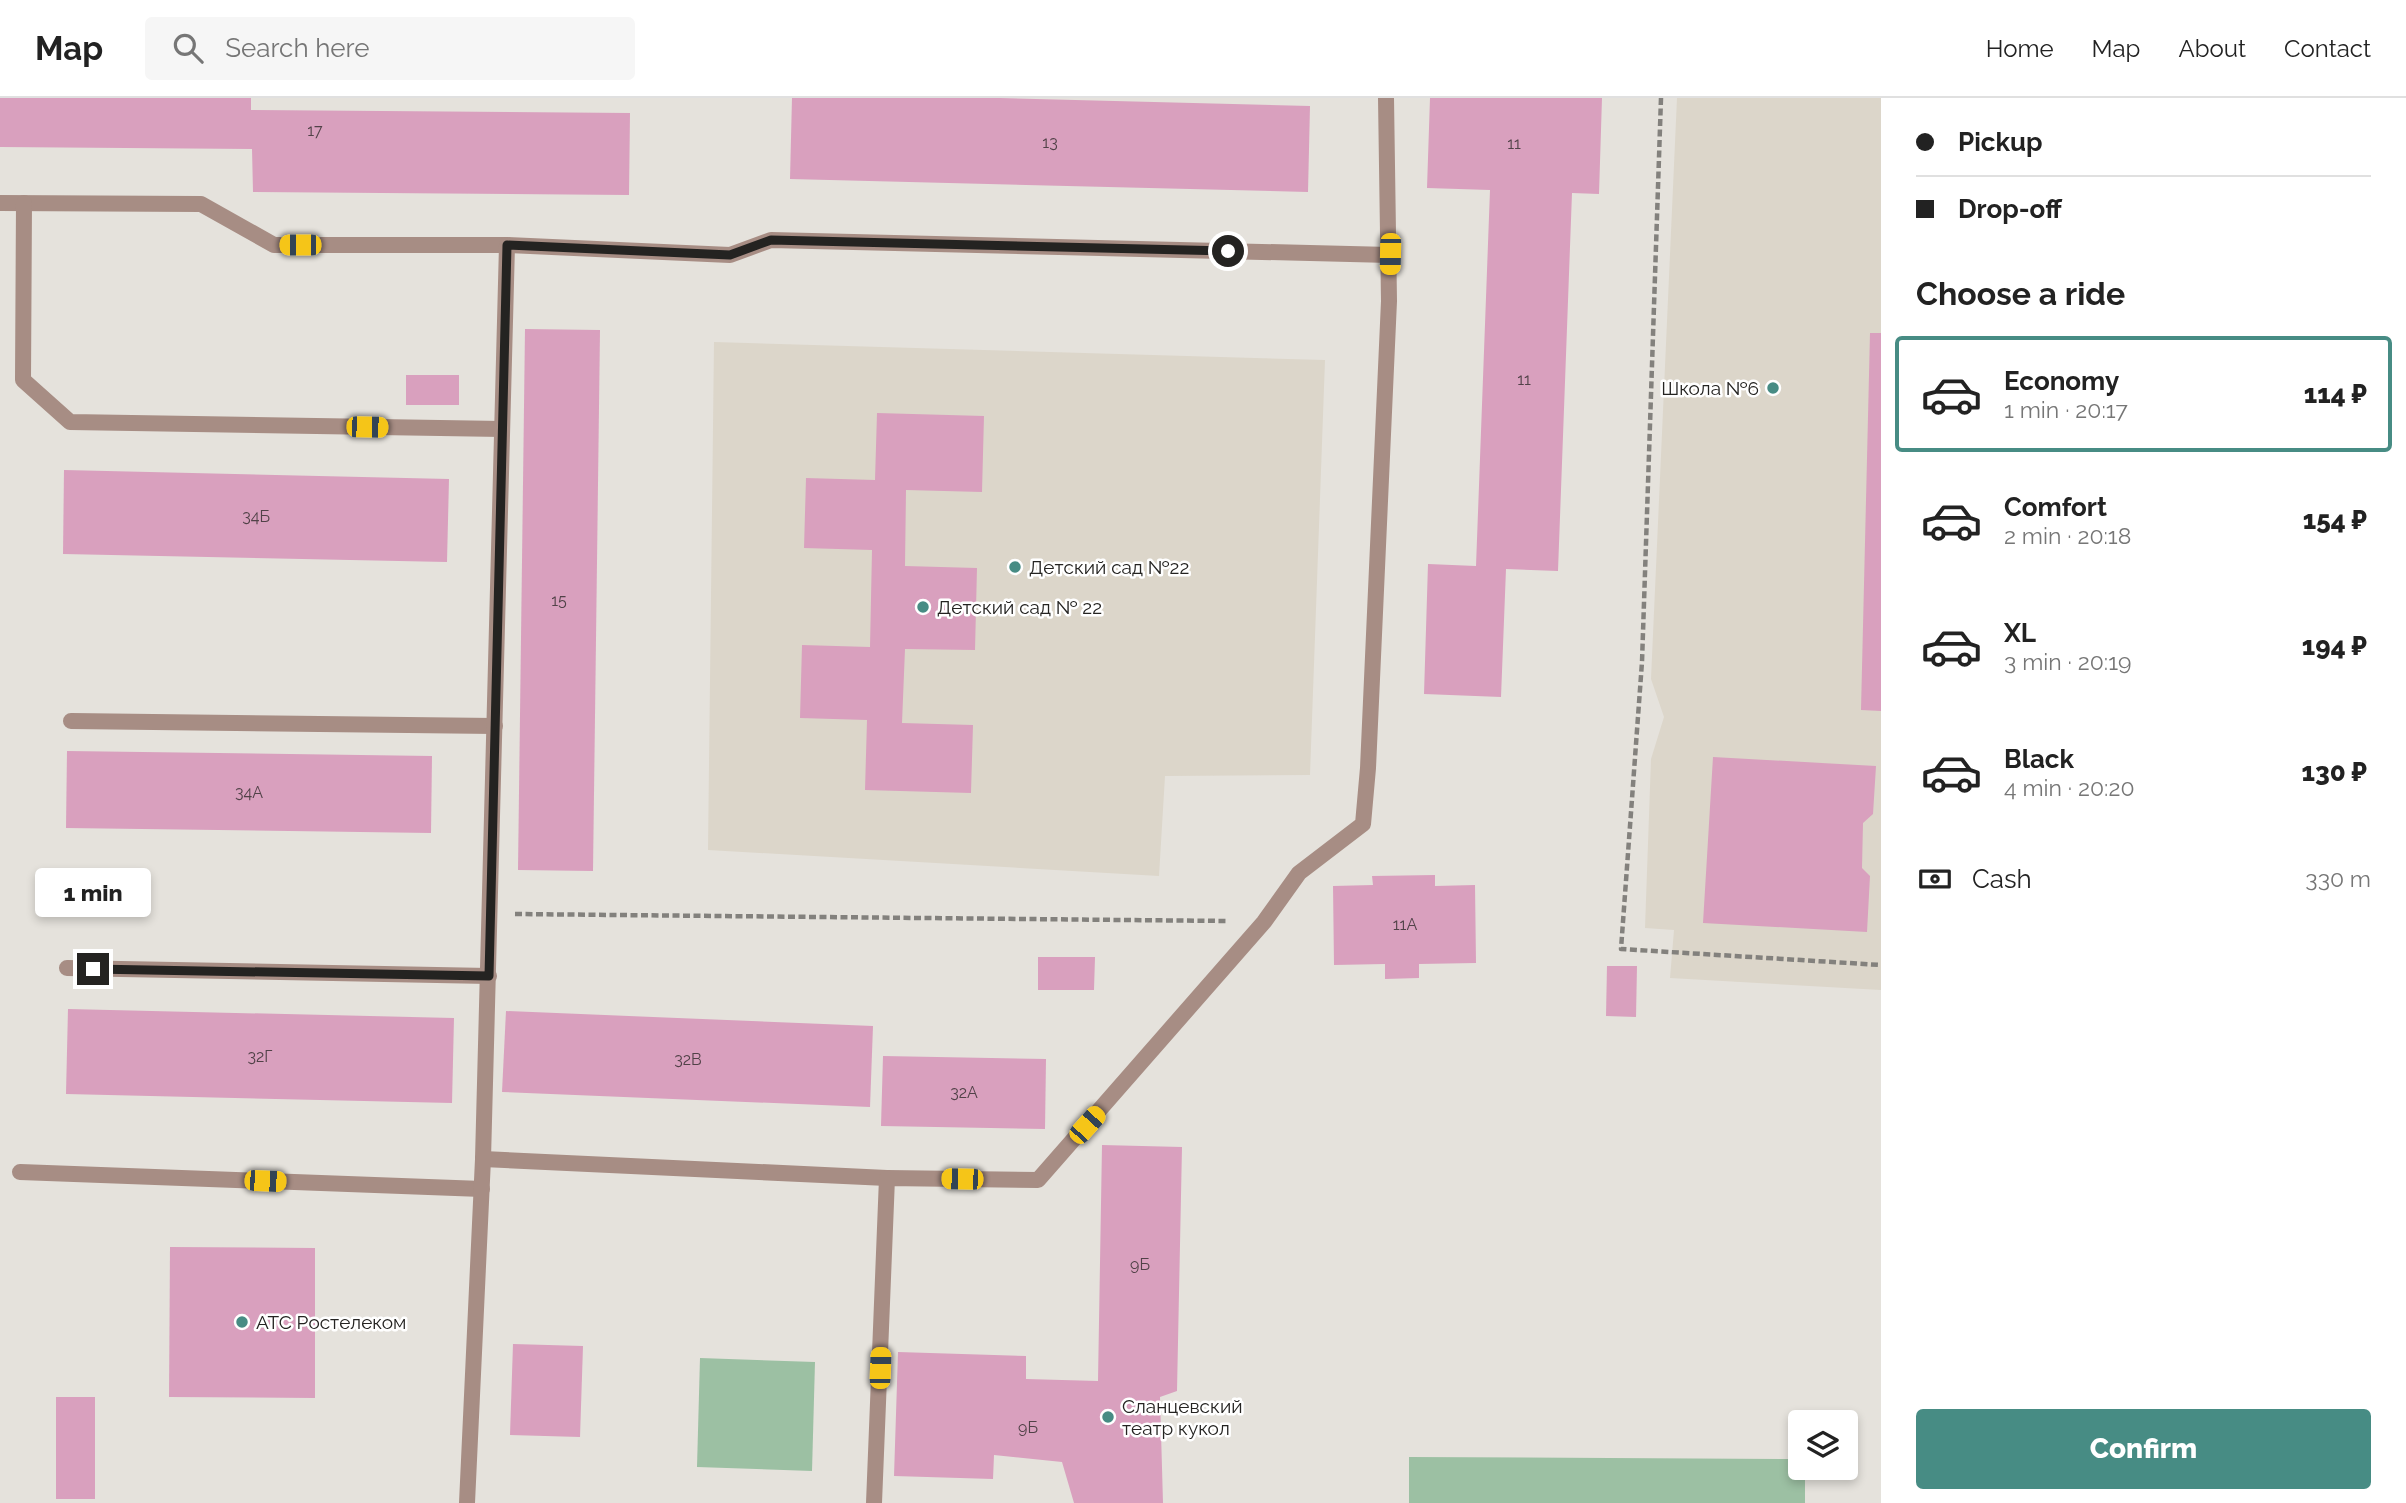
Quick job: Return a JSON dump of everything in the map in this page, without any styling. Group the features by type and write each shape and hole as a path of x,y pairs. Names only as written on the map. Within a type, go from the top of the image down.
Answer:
{"lane":[{"path":"483,1158 887,1178 1038,1180 1264,922 1299,873 1363,824 1369,755 1390,254 1386,98"},
{"path":"0,203 201,204 274,245 507,245 730,255 771,240 1390,254"},
{"path":"24,203 23,380 70,422 502,429"},
{"path":"468,1503 489,976 507,245"},
{"path":"71,721 495,726"},
{"path":"67,968 489,976"},
{"path":"20,1172 482,1189"},
{"path":"874,1503 887,1178"}],"path":[{"path":"1661,98 1642,662 1620,949 1881,965"},
{"path":"490,913 1264,922"}],"shaded area":[{"name":"Школа №6","path":"1677,98 1881,98 1881,990 1670,978 1674,930 1645,928 1651,759 1664,717 1651,679"},
{"name":"Детский сад №22","path":"714,342 1325,360 1310,775 1165,776 1159,876 708,850"}],"green space":[{"path":"700,1358 815,1362 812,1471 697,1467"},
{"path":"1409,1457 1788,1459 1788,1480 1805,1480 1805,1503 1409,1503"}],"building":[{"path":"0,98 251,98 251,110 630,113 629,195 253,192 252,149 0,147"},
{"path":"792,98 1000,98 1310,106 1308,192 790,179"},
{"path":"1430,98 1602,98 1599,194 1572,193 1558,571 1506,569 1501,697 1424,694 1428,564 1476,566 1490,190 1427,188"},
{"path":"525,329 600,330 593,871 518,870"},
{"path":"1870,333 1881,333 1881,711 1861,710"},
{"path":"406,375 459,375 459,405 406,405"},
{"name":"Детский сад № 22","path":"877,413 984,416 982,492 906,490 905,566 977,568 975,650 905,649 902,723 973,725 971,793 865,790 867,720 800,718 802,645 870,647 872,550 804,548 806,478 875,480"},
{"path":"64,470 449,479 447,562 63,554"},
{"path":"67,751 432,756 431,833 66,828"},
{"path":"1713,757 1876,766 1873,814 1863,823 1862,868 1870,876 1867,932 1703,923"},
{"path":"1435,875 1435,886 1475,885 1476,963 1419,964 1419,978 1385,979 1385,964 1334,965 1333,886 1373,885 1372,876"},
{"path":"1038,957 1095,957 1094,990 1038,990"},
{"path":"1607,966 1637,966 1636,1017 1606,1016"},
{"path":"68,1009 454,1018 452,1103 66,1094"},
{"path":"506,1011 873,1026 870,1107 502,1092"},
{"path":"883,1056 1046,1059 1045,1129 881,1126"},
{"path":"1102,1145 1182,1147 1177,1391 1160,1397 1163,1503 1074,1503 1062,1462 994,1455 993,1479 894,1476 898,1352 1026,1356 1026,1379 1098,1381"},
{"name":"АТС Ростелеком","path":"170,1247 315,1248 315,1398 169,1397"},
{"path":"513,1344 583,1346 580,1437 510,1435"},
{"path":"56,1397 95,1397 95,1499 56,1499"}],"place":[{"name":"Школа №6","path":"1773,388"},
{"name":"Детский сад №22","path":"1015,567"},
{"name":"Детский сад № 22","path":"923,607"},
{"name":"АТС Ростелеком","path":"242,1322"},
{"name":"Сланцевский театр кукол","path":"1108,1417"}],"route":[{"path":"93,969 489,976 507,245 730,255 771,240 1228,251"}]}
